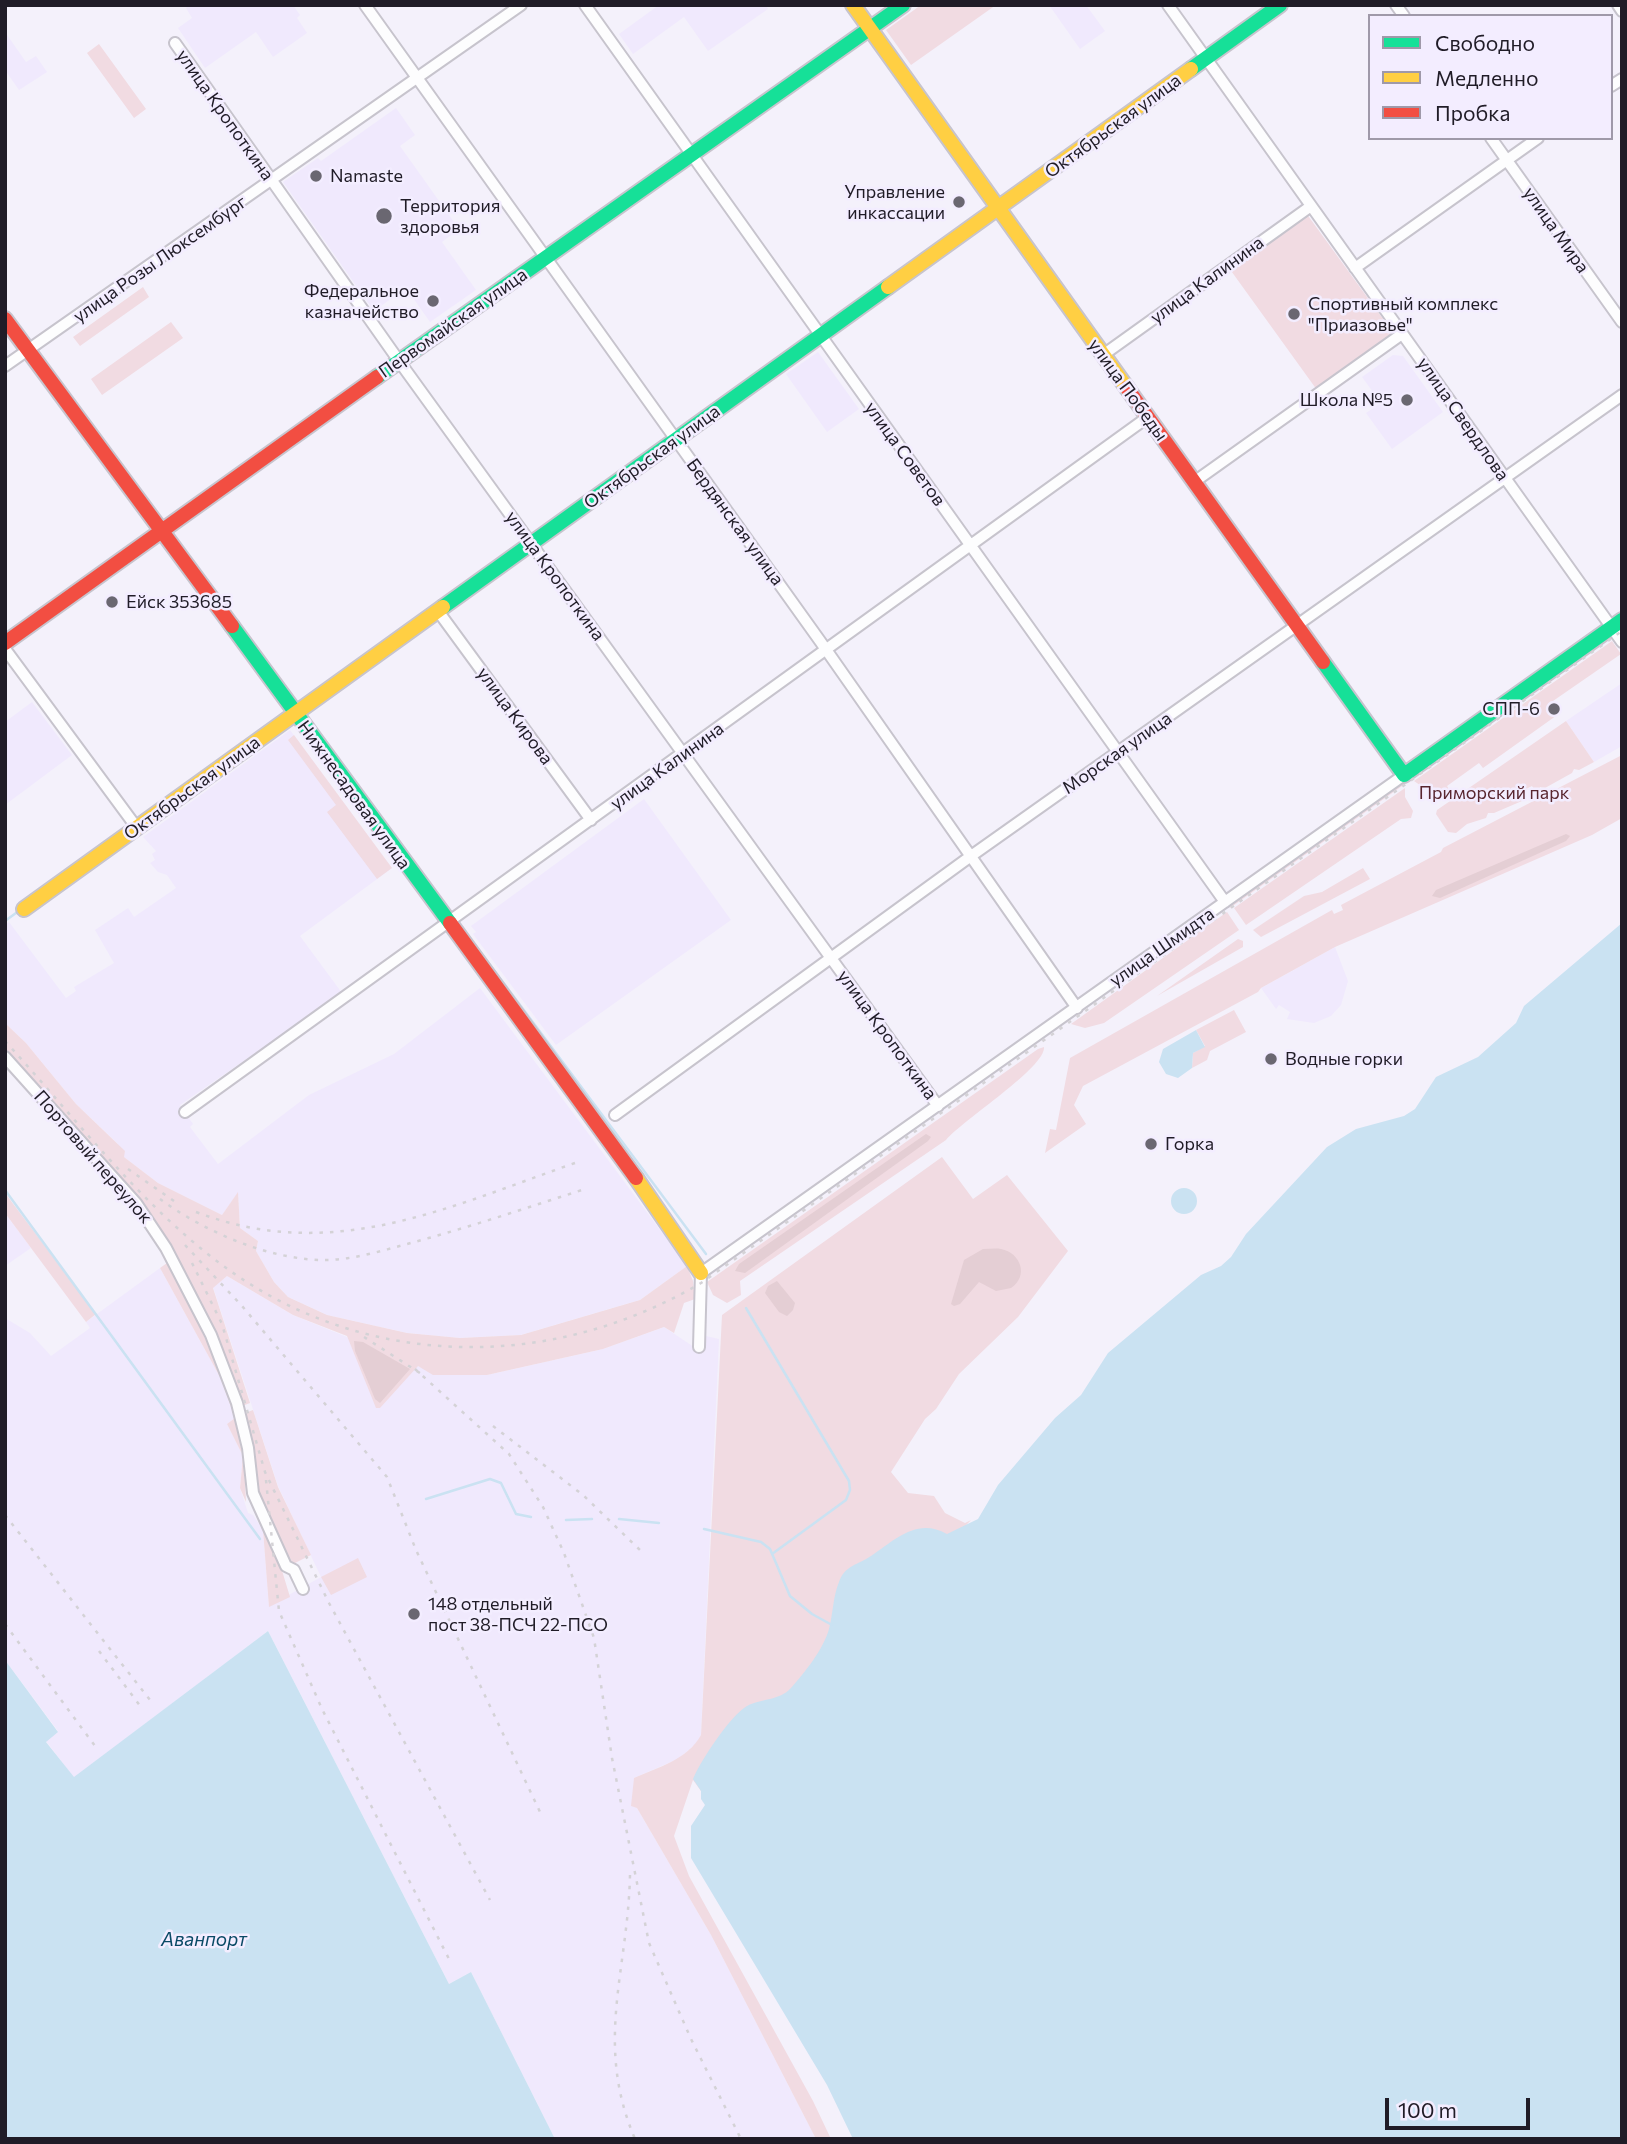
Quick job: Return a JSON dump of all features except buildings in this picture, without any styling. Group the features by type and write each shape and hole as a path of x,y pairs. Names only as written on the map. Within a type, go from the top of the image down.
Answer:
{"street":[{"name":"Бердянская улица","path":"365,5 827,650 1077,1008"},
{"name":"улица Розы Люксембург","path":"5,366 29,352 521,5"},
{"name":"улица Советов","path":"585,5 1225,902"},
{"name":"улица Победы","path":"853,5 1404,775"},
{"name":"Первомайская улица","path":"5,643 160,530 903,5"},
{"name":"улица Свердлова","path":"1168,5 1505,478 1616,623 1622,642"},
{"name":"Октябрьская улица","path":"24,909 1280,5"},
{"path":"1618,5 1622,11"},
{"name":"улица Кропоткина","path":"174,43 399,361 938,1107"},
{"name":"улица Мира","path":"1492,140 1622,321"},
{"path":"1355,268 1535,140"},
{"name":"улица Калинина","path":"1103,355 1311,206"},
{"name":"Нижнесадовая улица","path":"5,319 600,1126 701,1273"},
{"path":"1194,482 1402,334"},
{"name":"Морская улица","path":"615,1115 971,856 1622,395"},
{"name":"улица Калинина","path":"185,1112 1148,417"},
{"name":"улица Кирова","path":"438,611 591,820"},
{"name":"улица Шмидта","path":"701,1273 1616,623"},
{"path":"5,649 137,828"},
{"name":"Портовый переулок","path":"5,1057 143,1212 166,1248 211,1335 239,1409 248,1448 253,1493 272,1529 273,1540 282,1558 294,1570 303,1589"},
{"path":"699,1347 701,1273"}],"shaded area":[{"path":"189,5 293,5 300,15 297,18 307,33 273,57 256,32 205,68 178,28 192,18 186,8"},
{"path":"659,5 766,5 768,9 708,51 684,17 633,54 619,34"},
{"path":"1049,5 1086,5 1105,31 1080,49"},
{"path":"5,32 26,62 36,56 47,72 19,90 5,70"},
{"path":"396,108 415,135 400,146 459,229 442,242 476,290 430,322 406,288 374,311 283,182 318,158 321,161"},
{"path":"818,352 859,409 827,432 786,374"},
{"name":"Школа №5","path":"1393,355 1403,356 1443,412 1392,449 1366,413 1381,403 1362,377"},
{"path":"1622,683 1622,746 1594,762 1566,721"},
{"path":"32,702 72,755 5,805 5,722"},
{"path":"290,730 392,868 300,936 342,993 180,1105 193,1124 190,1127 218,1164 309,1095 394,1054 480,988 687,1266 640,1300 521,1335 460,1338 407,1333 327,1315 288,1297 274,1282 256,1251 258,1241 240,1228 238,1193 222,1215 158,1183 124,1157 117,1143 76,1104 26,1043 5,1023 5,925 9,922 66,998 76,991 74,987 114,963 95,930 128,908 134,917 176,888 167,875 158,872 150,863 155,860 152,854 156,851 143,837"},
{"path":"644,799 731,920 556,1045 473,934 476,932 471,926"},
{"path":"1566,834 1570,836 1566,841 1440,898 1432,896 1436,890"},
{"path":"1335,947 1348,981 1341,1005 1331,1016 1314,1023 1287,1019 1290,1012 1279,1005 1276,1009 1261,988"},
{"path":"926,1134 931,1137 928,1141 745,1273 735,1271 739,1264"},
{"path":"5,1213 31,1248 5,1266"},
{"path":"983,1249 1001,1249 1014,1255 1021,1271 1017,1283 1011,1288 996,1291 979,1282 960,1304 954,1306 951,1304 964,1260"},
{"path":"160,1268 220,1377 235,1418 227,1424 243,1456 240,1488 248,1513 253,1515 263,1530 269,1606 321,1577 278,1486 213,1287 227,1276 293,1315 418,1366 487,1375 603,1349 664,1327 694,1347 705,1347 706,1336 719,1339 701,1735 696,1744 678,1759 634,1778 637,1808 711,1935 816,2139 555,2139 471,1972 449,1984 268,1631 74,1778 46,1741 58,1731 5,1660 5,1318 30,1333 51,1356 90,1328 86,1322"},
{"path":"777,1281 795,1303 787,1316 779,1312 765,1293 768,1286"},
{"path":"354,1341 363,1342 410,1369 380,1403 375,1399 355,1351"}],"green space":[{"path":"921,5 996,5 911,65 886,30"},
{"path":"99,44 146,109 134,118 87,53"},
{"path":"1306,213 1394,334 1317,390 1229,268"},
{"path":"143,287 149,297 80,346 73,337"},
{"path":"171,322 183,338 102,395 91,379"},
{"path":"1609,636 1611,638 1230,908 1229,906"},
{"path":"1612,641 1621,654 1553,701 1560,713 1483,768 1479,763 1447,786 1450,791 1440,799 1414,781"},
{"name":"Приморский парк","path":"1566,721 1594,762 1579,770 1574,769 1572,773 1545,788 1540,787 1536,793 1532,786 1518,793 1522,801 1488,813 1486,818 1467,824 1456,833 1448,832 1436,814 1437,810"},
{"path":"294,735 392,868 377,879 327,812 336,805 288,740"},
{"path":"1622,755 1622,818 1592,835 1335,947 1258,992 1083,1086 1074,1105 1086,1124 1045,1153 1050,1129 1056,1130 1070,1058 1332,910 1334,914 1343,910 1341,905 1441,852 1443,848"},
{"path":"1405,788 1405,797 1413,811 1411,818 1401,819 1246,925 1234,908"},
{"path":"1363,868 1370,879 1261,937 1253,930 1304,896 1322,892"},
{"path":"1227,912 1239,930 1104,1023 1085,1028 1071,1024"},
{"path":"1238,939 1243,941 1243,947 1157,996"},
{"path":"1234,1010 1246,1032 1210,1051 1207,1060 1192,1068 1193,1053 1205,1046 1196,1030"},
{"path":"5,1023 26,1043 76,1104 125,1151 124,1157 158,1183 222,1215 238,1192 240,1228 258,1241 256,1251 274,1282 288,1297 327,1315 407,1333 460,1338 521,1335 640,1300 687,1266 693,1281 695,1299 684,1303 674,1333 664,1327 603,1349 487,1375 433,1375 418,1366 380,1408 376,1408 347,1336 293,1315 227,1276 213,1288 250,1403 242,1406 215,1335 152,1217 5,1051"},
{"path":"1044,1047 1032,1067 946,1140 740,1281 741,1295 727,1303 713,1295 707,1282"},
{"path":"942,1157 973,1199 1007,1175 1068,1251 1018,1317 959,1374 936,1409 925,1419 891,1472 908,1493 934,1496 945,1513 965,1523 971,1520 703,1802 701,1791 693,1780 674,1836 689,1876 813,2101 831,2139 816,2139 711,1935 637,1808 631,1806 634,1778 681,1756 701,1735 722,1315"},
{"path":"5,1193 96,1314 86,1322 5,1213"},
{"path":"167,1263 222,1377 234,1414 220,1377 160,1268"},
{"path":"253,1410 278,1487 311,1555 293,1564 258,1495 255,1451 245,1413"},
{"path":"235,1418 239,1435 242,1453 227,1424"},
{"path":"243,1460 244,1467 246,1502 240,1488"},
{"path":"263,1530 280,1564 290,1597 269,1607"},
{"path":"358,1558 367,1577 331,1595 321,1577"}],"water":[{"path":"1622,923 1622,2139 853,2139 827,2085 691,1858 691,1826 705,1805 701,1799 701,1791 693,1779 702,1761 740,1711 753,1703 786,1692 808,1668 826,1637 837,1587 848,1569 916,1529 936,1529 947,1534 978,1519 998,1485 1055,1418 1081,1395 1108,1353 1201,1275 1221,1266 1231,1257 1246,1234 1327,1147 1356,1129 1404,1116 1415,1109 1436,1077 1478,1057 1516,1023 1524,1006"},
{"path":"1196,1030 1205,1047 1193,1053 1192,1068 1178,1078 1166,1074 1159,1062 1163,1049"},
{"path":"1184,1188 1193,1192 1197,1201 1193,1210 1184,1214 1175,1210 1171,1201 1175,1192"},
{"name":"Аванпорт","path":"268,1631 449,1984 471,1972 555,2139 5,2139 5,1660 58,1732 46,1742 74,1777"}],"waterway":[{"path":"5,921 16,913"},
{"path":"473,942 706,1254"},
{"path":"5,1190 260,1539"},
{"path":"746,1308 849,1481 850,1490 846,1500 772,1554"},
{"path":"426,1499 490,1479 501,1483 516,1514 531,1517"},
{"path":"566,1520 592,1519"},
{"path":"619,1519 659,1523"},
{"path":"704,1529 761,1542 770,1549 790,1596 812,1614 832,1625"}],"railway":[{"path":"5,1041 154,1206 209,1255 265,1293 325,1321 387,1339 450,1347 515,1345 579,1334 641,1313 701,1283 1622,631"},
{"path":"196,1212 246,1227 294,1233 342,1231 388,1224 434,1212 575,1163"},
{"path":"128,1169 174,1201"},
{"path":"160,1199 197,1223 262,1250 284,1256 328,1260 368,1254 429,1238 585,1189"},
{"path":"185,1245 242,1306 387,1477 416,1550 541,1814"},
{"path":"192,1263 222,1324 265,1472 329,1603 490,1900"},
{"path":"364,1337 423,1375"},
{"path":"415,1369 509,1454 543,1507 564,1553 594,1638 612,1758 649,1943 691,2039 741,2139"},
{"path":"493,1426 583,1495 642,1552"},
{"path":"266,1480 279,1611 322,1709 450,1961"},
{"path":"5,1515 150,1700"},
{"path":"5,1624 95,1746"},
{"path":"99,1651 141,1707"},
{"path":"630,1875 615,2039 623,2104 635,2139"}],"traffic: fast":[{"path":"377,377 903,5"},
{"path":"1191,69 1280,5"},
{"path":"443,607 888,287"},
{"path":"1323,662 1404,775 1622,620"},
{"path":"232,626 450,923"}],"traffic: slow":[{"path":"853,5 1127,388"},
{"path":"888,287 1191,69"},
{"path":"24,909 443,607"},
{"path":"636,1178 701,1273"}],"traffic: jam":[{"path":"5,319 232,626"},
{"path":"5,643 377,377"},
{"path":"1127,388 1323,662"},
{"path":"450,923 636,1178"}],"place":[{"name":"Namaste","path":"316,176"},
{"name":"Управление инкассации","path":"959,202"},
{"name":"Территория здоровья","path":"384,216"},
{"name":"Федеральное казначейство","path":"433,301"},
{"name":"Спортивный комплекс \"Приазовье\"","path":"1294,314"},
{"name":"Школа №5","path":"1407,400"},
{"name":"Ейск 353685","path":"112,602"},
{"name":"СПП-6","path":"1554,709"},
{"name":"Водные горки","path":"1271,1059"},
{"name":"Горка","path":"1151,1144"},
{"name":"148 отдельный пост 38-ПСЧ 22-ПСО","path":"414,1614"}]}
